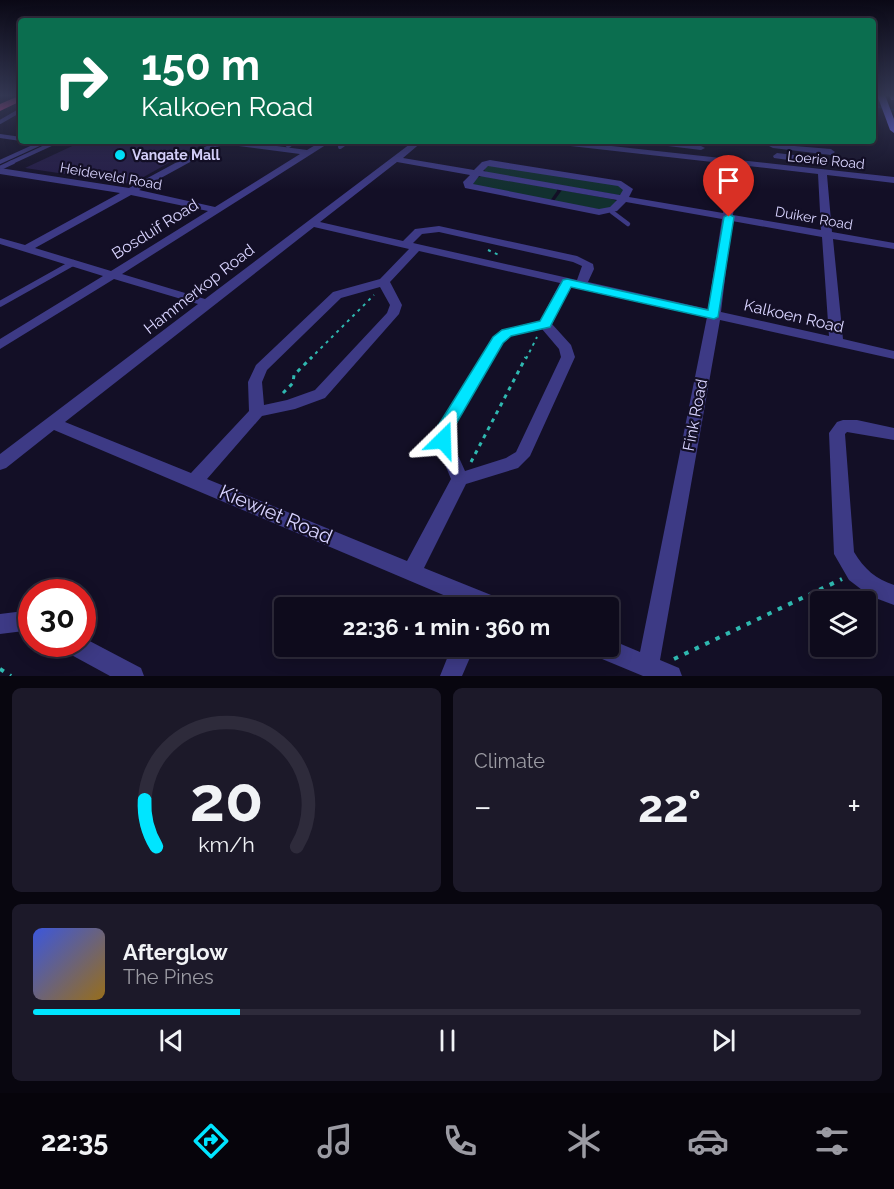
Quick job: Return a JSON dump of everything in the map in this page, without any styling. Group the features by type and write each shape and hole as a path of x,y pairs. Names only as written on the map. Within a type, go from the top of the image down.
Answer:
{"street":[{"path":"27,248 133,192 217,144"},
{"path":"256,144 308,153"},
{"name":"Bosduif Road","path":"0,345 323,144"},
{"name":"Hammerkop Road","path":"0,463 415,144"},
{"name":"Loerie Road","path":"570,144 893,181"},
{"path":"667,155 670,144"},
{"path":"680,144 701,148"},
{"path":"804,145 810,160 819,172 828,234 836,342"},
{"path":"773,146 804,145 831,152"},
{"path":"777,156 810,160"},
{"name":"Duiker Road","path":"396,159 894,246"},
{"name":"Fink Road","path":"648,666 714,315 735,163"},
{"name":"Heideveld Road","path":"0,170 133,192 217,210"},
{"path":"476,173 468,182 468,186 475,189 599,212 612,212 623,199"},
{"name":"Heideveld Road","path":"0,178 123,197 205,218"},
{"name":"Kalkoen Road","path":"311,223 894,356"},
{"path":"257,412 255,382 261,368 337,295 384,282 411,247 418,231 439,229 578,259 587,264 588,269 545,324 506,333 498,340 444,429 443,440 460,479"},
{"path":"0,241 207,303"},
{"path":"195,480 257,412 306,400 327,389 393,314 396,305 384,282"},
{"path":"412,572 460,479 512,463 522,456 568,357 566,348 545,324"},
{"name":"Kiewiet Road","path":"52,423 195,480 470,597"},
{"path":"894,434 857,426 843,426 837,432 844,554 856,574 877,589 894,595"},
{"path":"0,624 18,622"},
{"path":"619,654 648,666 673,667"},
{"path":"96,656 133,676"},
{"path":"451,676 459,657"}],"lane":[{"path":"0,136 18,139"},
{"path":"0,162 40,144"},
{"path":"0,170 52,144"},
{"path":"340,147 344,144"},
{"path":"612,212 628,224"},
{"path":"0,304 73,263"}],"path":[{"path":"280,396 293,382 294,375 357,314 384,282"},
{"path":"460,479 545,324"},
{"path":"673,667 848,577"},
{"path":"0,669 11,676"}],"green space":[{"path":"488,165 619,185 624,188 622,194 619,195 487,173 484,170"},
{"path":"482,176 557,189 557,191 550,201 476,188 471,184 476,178"},
{"path":"562,190 617,201 608,211 554,201"}],"building":[{"name":"Vangate Mall","path":"77,144 203,144 131,184 25,168"}],"place":[{"name":"Vangate Mall","path":"120,155"}],"route":[{"path":"443,440 444,429 498,340 506,333 545,324 567,282 714,315 729,217"}]}
